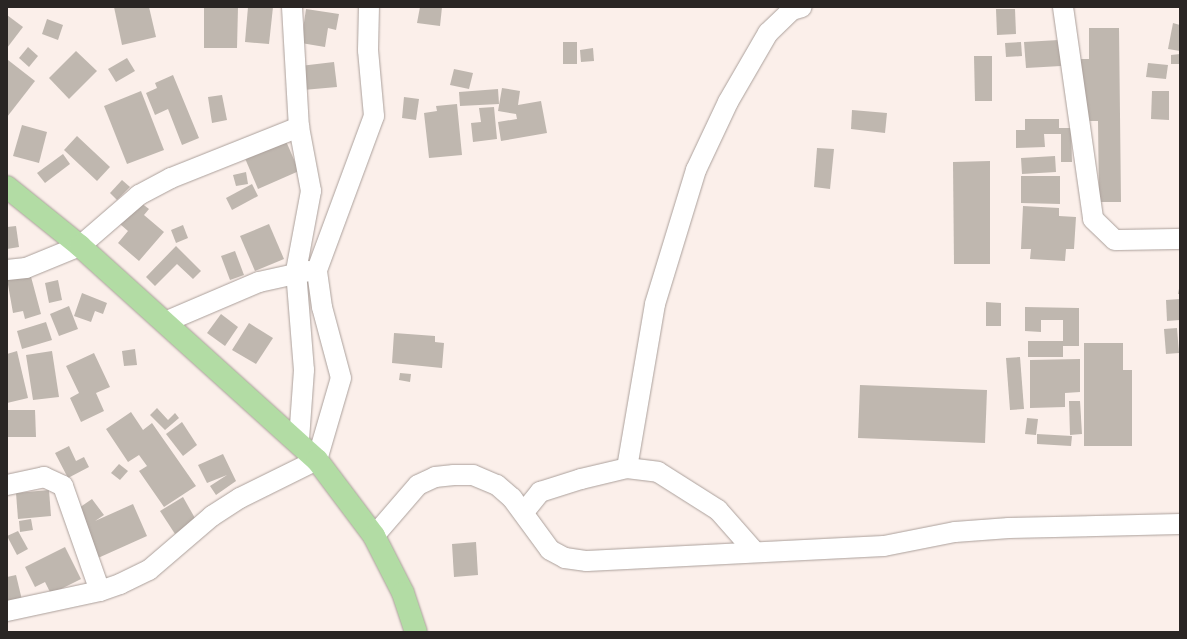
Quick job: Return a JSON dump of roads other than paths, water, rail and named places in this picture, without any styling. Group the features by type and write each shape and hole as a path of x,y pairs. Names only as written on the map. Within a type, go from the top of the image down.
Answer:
{"main road":[{"path":"7,187 80,246 299,440 317,460 374,536 403,593 416,632"}],"street":[{"path":"292,7 299,127 311,191 296,271 302,310 304,401 299,440"},
{"path":"7,611 100,591 149,570 212,516 240,498 317,460 334,413 341,378 318,289 317,270 374,116 368,50 369,7"},
{"path":"627,468 656,304 696,170 728,102 768,33 792,10 802,7"},
{"path":"1063,7 1093,219 1115,240 1180,239"},
{"path":"7,270 26,268 80,246 139,195 171,178 299,127"},
{"path":"165,322 259,282 296,271 317,270"},
{"path":"304,401 334,413"},
{"path":"524,512 540,492 627,468 658,472 682,484 718,510 755,552"},
{"path":"374,536 418,485 435,477 473,476 487,480 512,498 524,512 550,550 565,558 619,560 884,546 955,532 1009,528 1180,524"},
{"path":"7,485 44,477 63,486 100,591"}]}
